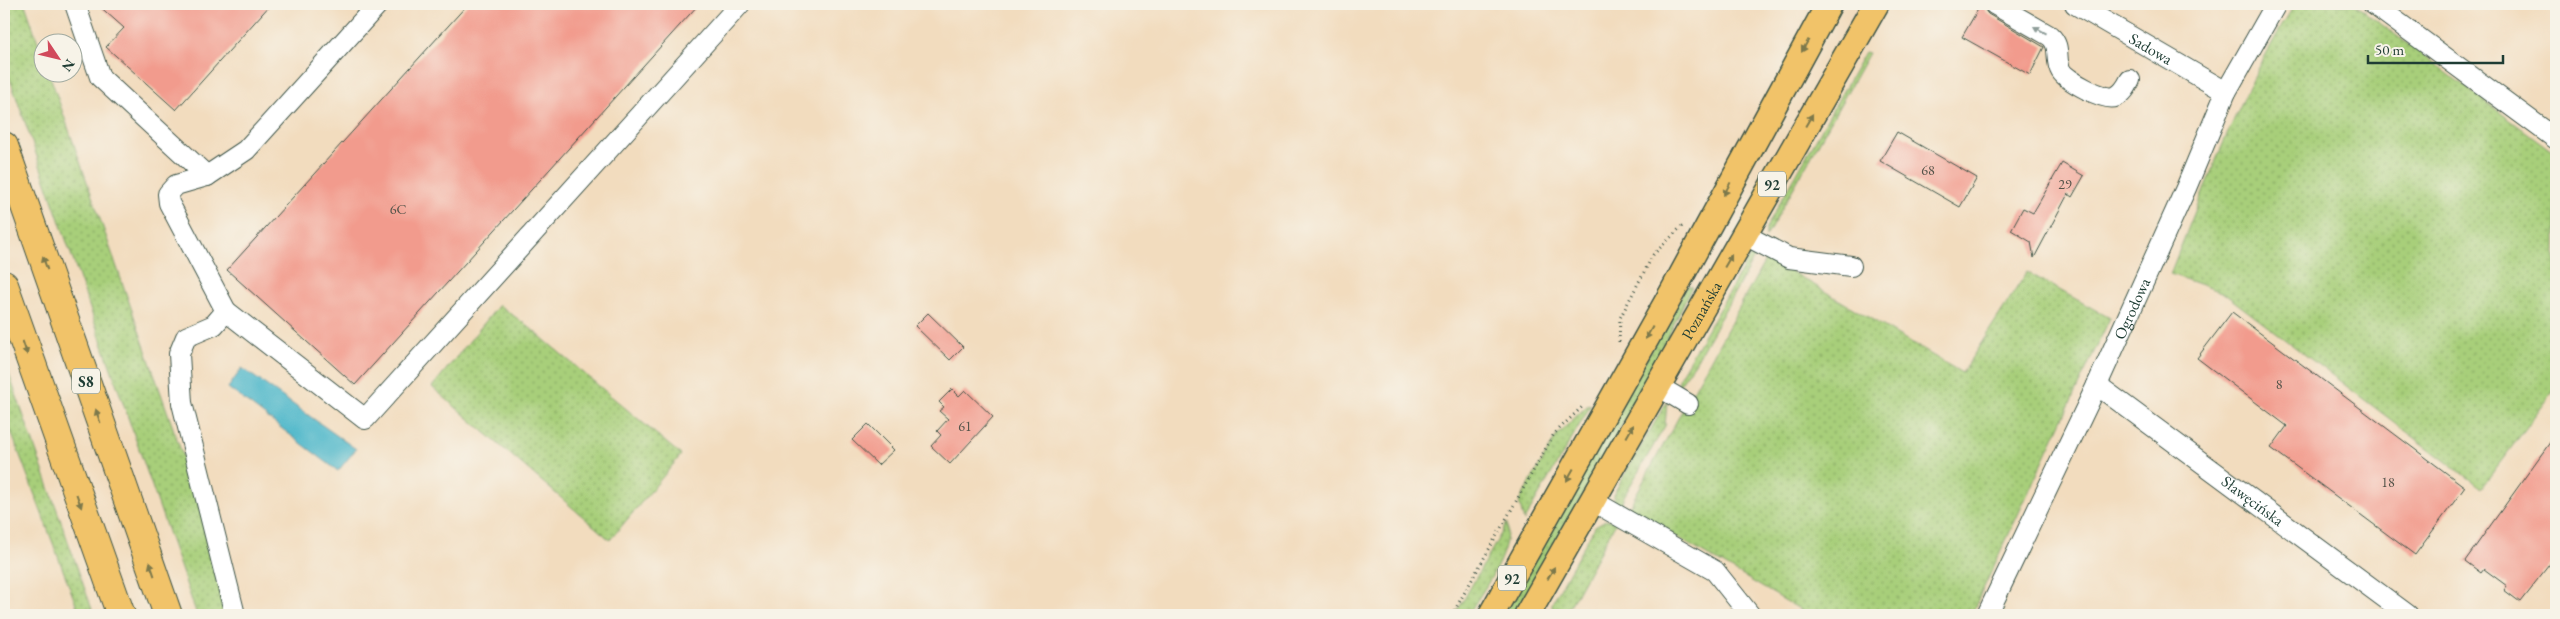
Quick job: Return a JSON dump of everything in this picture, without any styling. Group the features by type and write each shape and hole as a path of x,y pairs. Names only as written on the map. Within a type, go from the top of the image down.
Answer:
{"highway":[{"name":"S8","path":"4,146 168,615"},
{"path":"4,285 121,615"}],"main road":[{"name":"Poznańska","path":"1492,615 1668,300 1829,4"},
{"name":"Poznańska","path":"1528,615 1656,385 1876,4"}],"street":[{"path":"75,4 100,77 207,176"},
{"path":"378,4 246,150 207,176 176,186 168,194 169,203 226,311 365,419 740,4"},
{"path":"1994,4 2050,36 2056,42 2060,70 2065,76 2106,97 2114,98 2121,94 2130,80"},
{"name":"Sadowa","path":"2075,4 2226,92"},
{"name":"Ogrodowa","path":"1987,615 2097,385 2186,188 2226,92 2276,4"},
{"path":"2373,4 2556,139"},
{"path":"1743,234 1788,258 1851,266"},
{"path":"226,311 214,325 186,337 179,354 182,403 235,615"},
{"path":"1656,385 1688,404"},
{"name":"Sławęcińska","path":"2097,385 2408,615"},
{"path":"1592,500 1715,571 1750,615"}],"path":[{"path":"1619,345 1620,318 1653,255 1683,225 1688,217"},
{"path":"1452,615 1554,434 1587,402"}],"green space":[{"path":"4,4 25,4 35,32 32,32 32,82 52,82 237,611 235,615 197,615 4,62"},
{"path":"2295,4 2354,4 2556,154 2556,388 2481,488 2222,292 2170,274 2226,136 2258,69"},
{"path":"1865,52 1869,53 1766,237 1766,228"},
{"path":"1758,251 1695,363 1677,388 1680,376 1750,256"},
{"path":"1767,257 1962,373 2027,272 2110,318 1971,615 1810,615 1628,509"},
{"path":"1687,286 1692,286 1648,379 1515,615 1502,615"},
{"path":"499,305 529,327 681,455 610,540 432,387"},
{"path":"4,360 94,615 80,615 4,413"},
{"path":"1667,401 1665,426 1623,498 1620,509 1614,503 1613,495"},
{"path":"1589,404 1591,405 1524,521 1519,502 1557,435"},
{"path":"1611,520 1616,522 1565,615 1553,615 1552,603 1595,526 1604,521"},
{"path":"1507,523 1504,548 1495,571 1468,615 1455,615"}],"water":[{"path":"242,368 356,449 338,471 228,388"}],"building":[{"path":"97,4 271,4 176,110 106,47 124,28"},
{"path":"468,4 699,4 355,385 227,270"},
{"path":"1981,4 1988,14 2044,47 2030,75 1962,37"},
{"path":"1897,132 1977,178 1960,207 1880,161"},
{"path":"2062,163 2084,176 2072,197 2068,194 2034,258 2031,242 2011,230 2023,208 2033,213"},
{"path":"2232,312 2465,487 2415,555 2271,448 2287,426 2197,358"},
{"path":"928,313 963,347 950,360 915,326"},
{"path":"952,389 959,396 965,390 993,417 950,464 931,446 941,435 937,431 948,419 939,411 944,407 939,402"},
{"path":"868,424 894,450 878,465 852,440"},
{"path":"2556,434 2556,556 2520,602 2504,590 2507,586 2484,569 2481,573 2465,561"}]}
